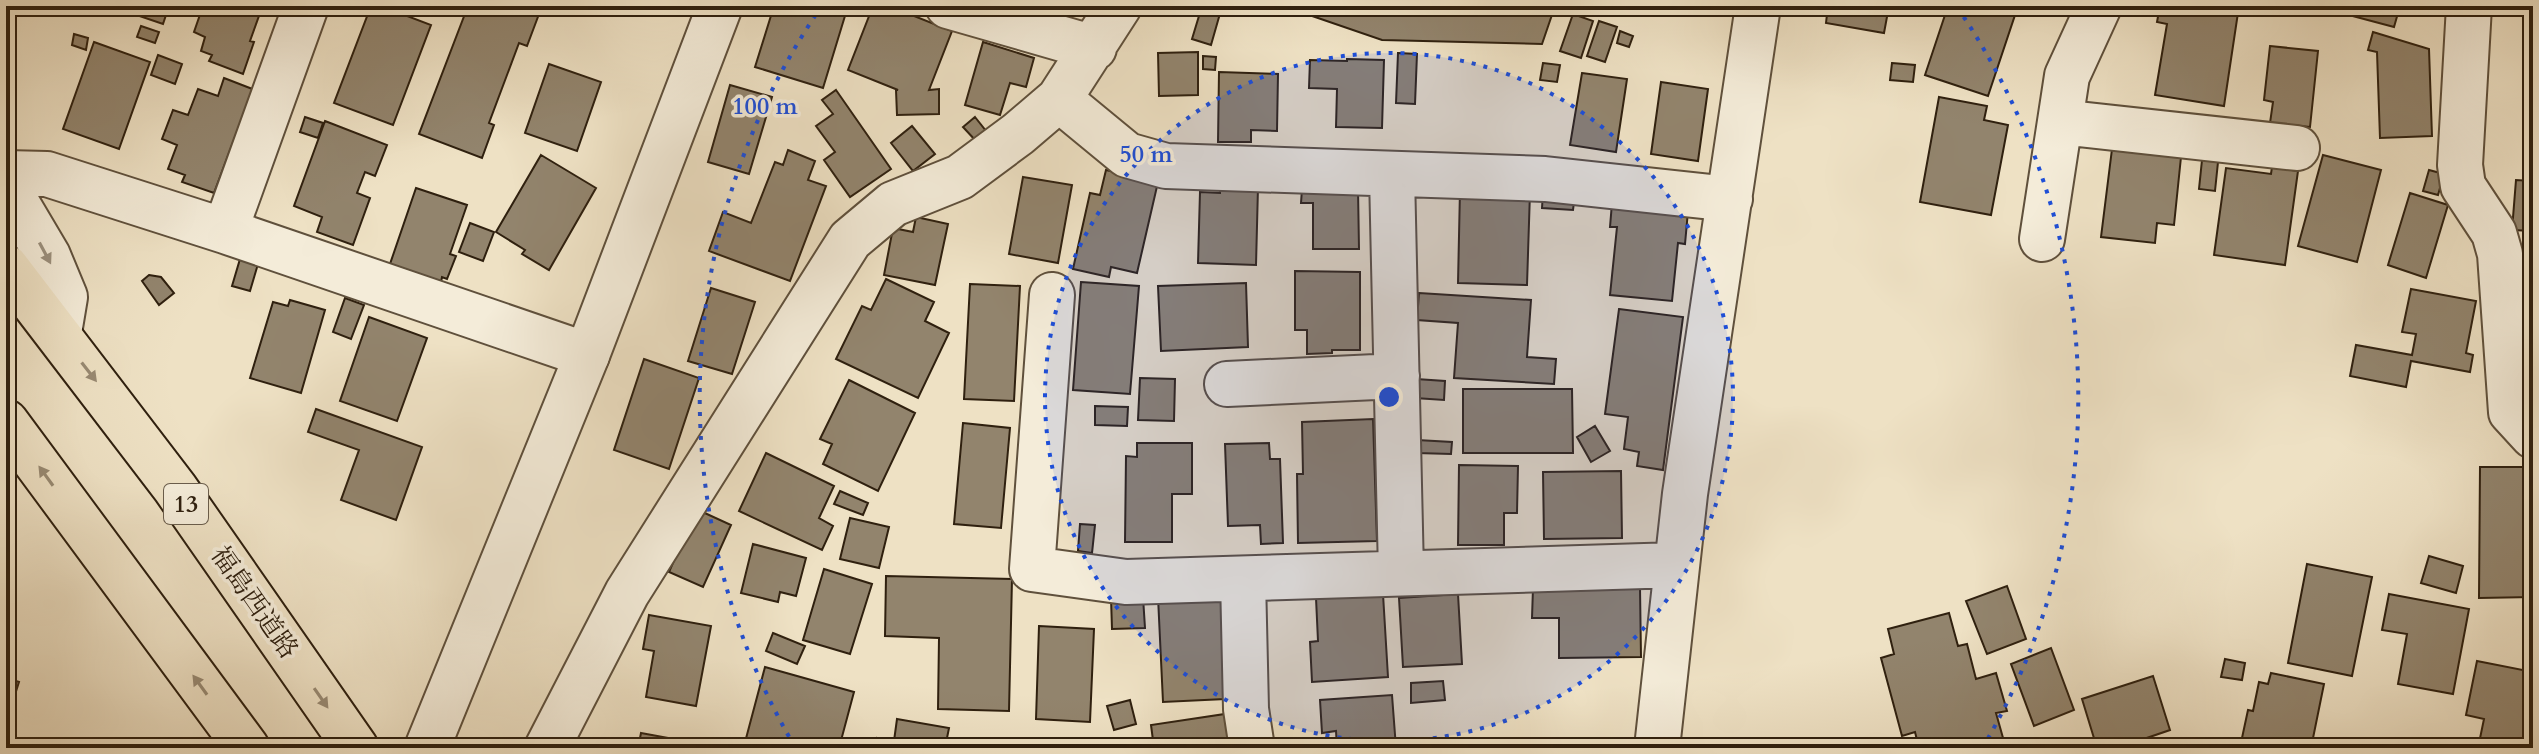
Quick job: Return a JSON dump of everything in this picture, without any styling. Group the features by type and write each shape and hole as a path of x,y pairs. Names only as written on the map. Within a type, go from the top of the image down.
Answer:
{"highway":[{"name":"福島西道路","path":"6,267 175,488 356,748"},
{"path":"6,422 247,748"}],"street":[{"path":"225,231 306,6"},
{"path":"427,748 587,355 720,6"},
{"path":"948,6 1094,48"},
{"path":"547,748 627,593 850,240 893,204 960,177 1059,99 1119,6"},
{"path":"1657,748 1685,494 1758,6"},
{"path":"2042,239 2067,76 2099,6"},
{"path":"2469,6 2463,186 2494,233 2500,254 2511,412 2533,436"},
{"path":"1059,99 1127,155 1166,166 1545,179 1730,199"},
{"path":"2060,122 2297,148"},
{"path":"6,173 47,174 225,231 587,355"},
{"path":"1392,175 1401,573"},
{"path":"6,185 48,256 65,297 59,333"},
{"path":"1052,295 1032,569 1126,582 1677,565"},
{"path":"1227,384 1397,376"},
{"path":"1243,579 1246,709 1252,748"}],"building":[{"path":"110,6 169,6 163,24"},
{"path":"203,6 241,6 260,13 243,74 209,61 212,55 201,51 205,37 194,32"},
{"path":"371,6 381,6 431,25 393,125 334,103"},
{"path":"468,6 542,6 527,46 519,43 489,123 494,125 482,158 419,134"},
{"path":"774,6 848,6 823,88 755,67"},
{"path":"873,6 889,6 952,31 929,90 939,89 939,114 897,115 898,90 848,70"},
{"path":"1202,6 1221,10 1211,45 1192,39"},
{"path":"1283,6 1555,6 1542,44 1382,40"},
{"path":"1828,6 1889,6 1884,33 1826,23"},
{"path":"1948,6 1999,6 2016,12 1988,96 1925,75"},
{"path":"2160,6 2239,6 2224,106 2155,95 2167,24 2157,22"},
{"path":"2315,6 2400,6 2394,27"},
{"path":"1573,14 1593,21 1581,58 1560,51"},
{"path":"1599,21 1617,27 1605,62 1587,56"},
{"path":"141,26 159,32 155,43 137,37"},
{"path":"1620,31 1633,36 1629,47 1617,43"},
{"path":"2373,32 2429,49 2432,136 2380,138 2377,52 2368,50"},
{"path":"74,34 88,38 86,50 72,45"},
{"path":"2529,35 2533,35 2533,59 2528,58"},
{"path":"94,42 150,62 119,149 63,129"},
{"path":"983,42 1034,58 1026,87 1010,83 1000,115 965,105"},
{"path":"2270,46 2318,51 2310,127 2270,123 2273,102 2264,100"},
{"path":"1198,52 1198,95 1159,96 1158,53"},
{"path":"1398,53 1417,54 1415,104 1396,103"},
{"path":"158,55 182,64 175,84 151,75"},
{"path":"1203,56 1216,57 1215,70 1203,69"},
{"path":"1310,60 1384,60 1382,128 1336,127 1337,89 1309,88"},
{"path":"1543,63 1560,65 1557,82 1540,80"},
{"path":"1892,63 1915,65 1913,82 1890,80"},
{"path":"549,64 601,82 577,151 525,133"},
{"path":"1219,72 1278,74 1277,131 1251,130 1251,142 1218,142"},
{"path":"1582,73 1627,79 1616,152 1570,145"},
{"path":"224,78 260,92 247,105 214,193 182,182 185,175 168,169 177,145 162,139 173,110 188,115 198,89 218,96"},
{"path":"1661,82 1708,89 1698,161 1651,154"},
{"path":"730,85 772,97 749,174 708,162"},
{"path":"836,90 891,169 850,197 824,160 835,152 816,126 833,114 822,100"},
{"path":"1939,97 1987,106 1984,120 2008,125 1991,215 1920,202"},
{"path":"305,117 323,123 318,138 300,132"},
{"path":"975,117 986,131 976,141 963,127"},
{"path":"325,121 387,145 375,176 365,172 357,193 370,198 353,245 317,232 322,217 294,206"},
{"path":"912,126 935,154 913,171 891,143"},
{"path":"2112,149 2181,157 2174,225 2157,223 2155,243 2101,237"},
{"path":"788,150 815,161 808,180 826,186 790,281 709,251 723,212 751,223 775,162 783,165"},
{"path":"541,155 596,188 549,270 522,254 525,250 496,232"},
{"path":"2323,155 2381,170 2357,262 2298,246"},
{"path":"2202,160 2218,162 2215,191 2199,189"},
{"path":"2272,167 2298,171 2285,265 2214,255 2226,168 2271,174"},
{"path":"1106,170 1158,182 1137,273 1111,267 1109,277 1073,269 1090,193 1100,195"},
{"path":"2429,170 2444,174 2438,195 2423,191"},
{"path":"2533,172 2533,231 2512,230 2516,180 2532,181"},
{"path":"1023,177 1072,185 1058,263 1009,254"},
{"path":"1220,187 1258,187 1256,265 1198,263 1200,192 1220,193"},
{"path":"416,188 467,205 450,254 456,256 447,279 442,277 441,282 390,264"},
{"path":"1358,188 1359,249 1313,249 1313,203 1301,203 1302,189"},
{"path":"1460,190 1530,192 1527,285 1458,283"},
{"path":"1543,192 1575,195 1573,210 1542,208"},
{"path":"2410,193 2448,205 2426,278 2388,265"},
{"path":"1612,203 1688,211 1685,244 1678,243 1672,301 1610,295 1617,227 1610,227"},
{"path":"916,217 948,224 935,285 884,275 893,228 913,232"},
{"path":"470,223 494,232 483,261 459,252"},
{"path":"240,259 258,264 250,291 232,286"},
{"path":"1295,271 1360,272 1360,350 1307,354 1307,330 1295,330"},
{"path":"149,275 161,277 174,293 159,305 142,281"},
{"path":"886,279 934,302 925,321 949,333 918,398 836,359 862,306 871,310"},
{"path":"1081,282 1139,286 1130,394 1073,390"},
{"path":"1246,283 1248,347 1161,351 1158,286"},
{"path":"970,284 1020,286 1014,401 964,399"},
{"path":"711,288 755,302 732,374 688,361"},
{"path":"2411,289 2476,301 2466,353 2473,355 2470,372 2411,361 2406,387 2350,376 2356,345 2412,355 2416,334 2402,332"},
{"path":"1419,293 1531,300 1527,357 1556,359 1554,384 1454,378 1458,323 1417,320"},
{"path":"345,298 364,305 351,339 333,332"},
{"path":"290,300 325,310 301,393 250,378 273,302 288,306"},
{"path":"1619,309 1683,317 1663,470 1637,466 1639,452 1624,449 1628,417 1605,414"},
{"path":"369,317 427,338 397,421 340,401"},
{"path":"644,359 699,378 669,469 614,450"},
{"path":"1140,378 1175,379 1174,421 1138,420"},
{"path":"1416,379 1445,381 1444,400 1415,398"},
{"path":"849,380 915,413 878,491 823,464 832,444 820,439"},
{"path":"1463,389 1572,389 1573,453 1463,453"},
{"path":"1095,406 1128,407 1127,426 1095,425"},
{"path":"316,409 422,447 396,520 341,500 359,450 308,432"},
{"path":"1373,419 1377,541 1298,543 1297,474 1303,474 1302,422"},
{"path":"963,423 1010,428 1001,528 954,524"},
{"path":"1595,426 1610,451 1591,462 1577,437"},
{"path":"1417,440 1452,442 1451,454 1417,453"},
{"path":"1137,443 1192,443 1192,494 1172,494 1172,542 1125,542 1126,456 1137,457"},
{"path":"1269,443 1270,459 1280,459 1283,543 1261,544 1260,525 1228,526 1225,444"},
{"path":"766,453 834,486 819,518 833,526 822,550 739,511"},
{"path":"1459,465 1518,466 1517,513 1504,513 1504,545 1458,545"},
{"path":"2480,467 2533,467 2533,597 2479,598"},
{"path":"1621,471 1622,538 1544,539 1543,472"},
{"path":"840,491 868,503 863,515 834,504"},
{"path":"696,509 731,525 703,587 669,572"},
{"path":"850,518 889,527 879,568 840,559"},
{"path":"1080,524 1095,525 1092,553 1078,551"},
{"path":"753,544 806,558 796,596 780,592 778,602 741,593"},
{"path":"2429,556 2463,566 2456,593 2421,583"},
{"path":"2307,564 2372,577 2352,676 2288,663"},
{"path":"824,569 872,584 850,654 803,640"},
{"path":"886,576 1012,579 1009,711 938,709 939,638 885,636"},
{"path":"2007,586 2026,639 1987,654 1966,601"},
{"path":"1533,588 1640,588 1641,657 1559,658 1559,618 1532,618"},
{"path":"1221,594 1225,699 1163,702 1158,597"},
{"path":"1383,594 1388,677 1312,682 1310,642 1318,641 1316,598"},
{"path":"1458,594 1462,664 1403,667 1399,598"},
{"path":"2389,594 2469,609 2453,694 2398,684 2407,634 2382,630"},
{"path":"1143,597 1145,628 1112,629 1111,598"},
{"path":"1949,613 1958,646 1967,644 1976,679 1996,673 2007,711 1996,713 2005,745 1992,748 1919,748 1915,732 1902,736 1881,658 1894,654 1888,629"},
{"path":"649,615 711,626 696,706 646,697 654,651 643,649"},
{"path":"1039,626 1094,629 1090,722 1036,719"},
{"path":"773,633 805,646 797,664 766,651"},
{"path":"2051,648 2074,710 2034,726 2011,664"},
{"path":"2225,659 2245,663 2242,680 2221,677"},
{"path":"2477,661 2533,672 2533,721 2528,748 2478,748 2484,719 2466,715"},
{"path":"765,667 854,692 839,748 744,746"},
{"path":"2271,673 2324,684 2311,748 2268,748 2269,744 2242,738 2248,710 2253,711 2259,682 2268,684"},
{"path":"2153,676 2170,730 2138,741 2140,748 2097,748 2082,699"},
{"path":"6,678 19,682 6,723"},
{"path":"1443,681 1445,700 1411,703 1411,683"},
{"path":"1392,695 1396,748 1337,748 1336,731 1322,733 1320,700"},
{"path":"1130,700 1136,724 1114,730 1107,706"},
{"path":"1225,714 1229,748 1154,748 1151,725"},
{"path":"897,719 949,728 945,748 875,748 877,738 894,741"},
{"path":"641,733 701,744 700,748 638,748"},
{"path":"965,739 1016,748 964,748"}]}
